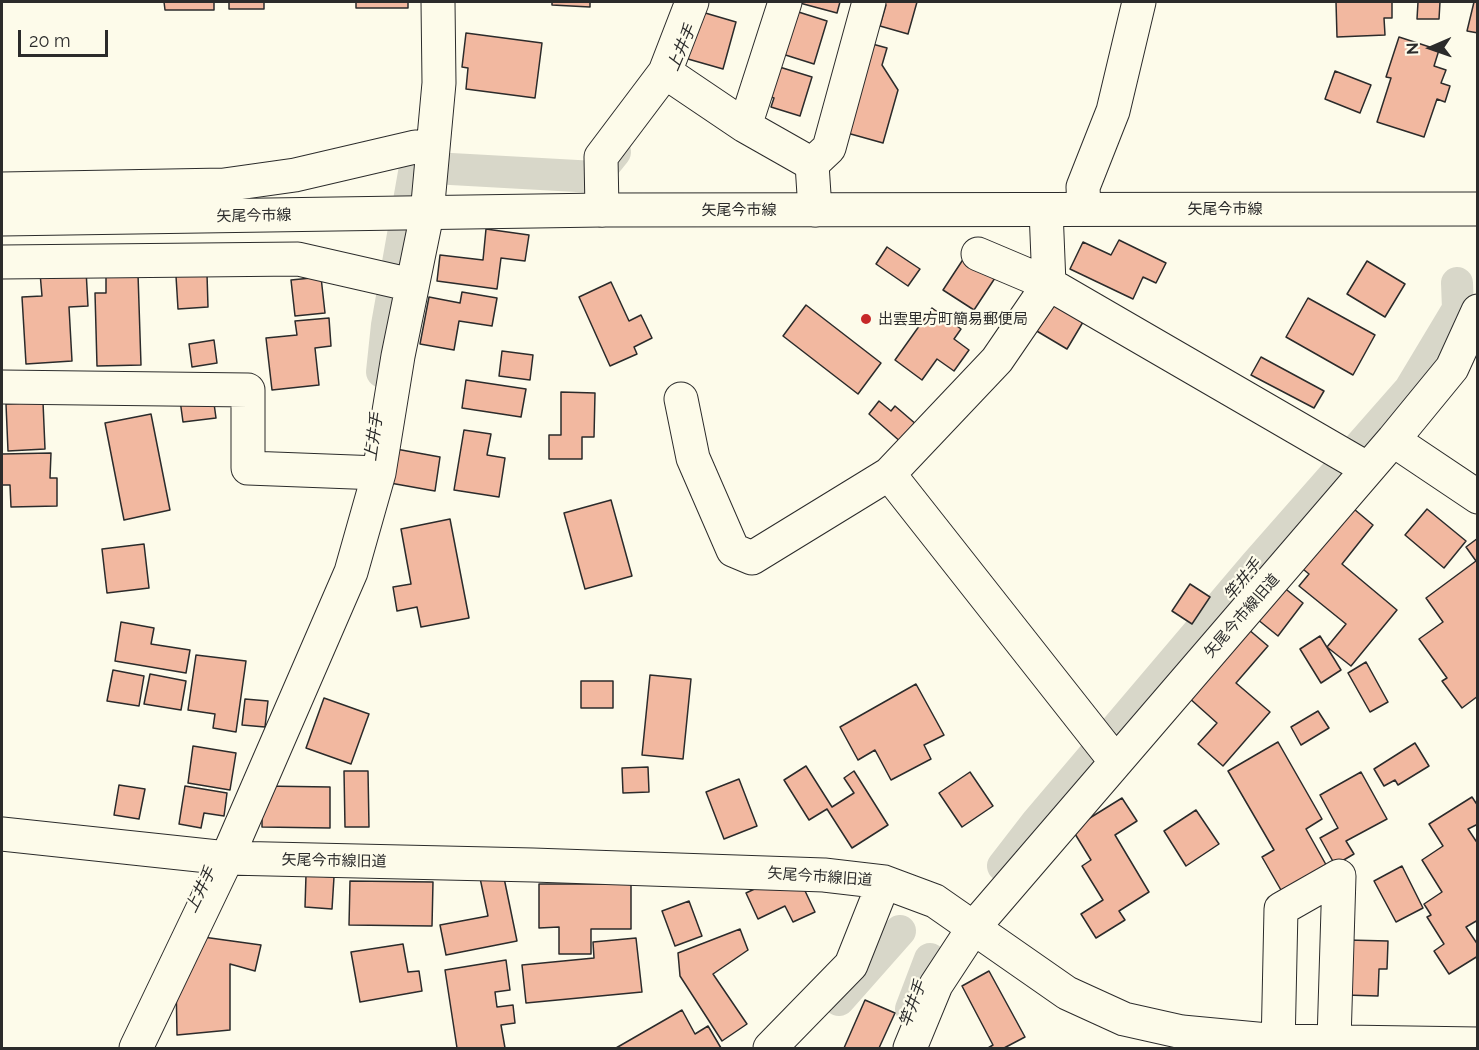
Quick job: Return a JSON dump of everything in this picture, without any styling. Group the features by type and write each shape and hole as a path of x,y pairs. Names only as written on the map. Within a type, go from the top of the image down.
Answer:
{"street":[{"path":"136,1048 227,858 351,572 379,473 398,356 427,214 439,83 438,2"},
{"path":"602,210 601,157 665,72 692,2"},
{"path":"746,126 785,2"},
{"path":"812,164 829,148 869,2"},
{"path":"1084,209 1083,187 1113,111 1139,2"},
{"path":"665,72 746,126 812,164"},
{"path":"2,189 224,185 296,175 415,147 433,148"},
{"path":"812,164 815,210"},
{"name":"矢尾今市線","path":"2,219 602,210 1478,209"},
{"path":"681,399 693,458 733,550 752,558 889,474 997,360 1049,284 1046,210"},
{"path":"978,254 1049,284 1368,469"},
{"path":"2,262 298,259 412,285"},
{"name":"矢尾今市線旧道","path":"2,834 227,858 824,875 884,882 935,901 974,927 1393,440 1465,375 1478,311"},
{"path":"2,387 248,390 248,468 379,473"},
{"path":"1393,440 1478,497"},
{"path":"889,474 1116,762"},
{"path":"1278,1045 1281,909 1340,876 1334,1041"},
{"path":"770,1048 851,965 884,882"},
{"path":"910,1048 936,985 974,927 1066,993 1124,1018 1182,1032 1278,1045 1334,1041 1426,1046 1478,1044"}],"building":[{"path":"164,2 214,2 214,10 165,10"},
{"path":"229,2 264,2 264,9 229,9"},
{"path":"356,2 408,2 408,8 356,8"},
{"path":"552,2 590,2 590,7 552,5"},
{"path":"796,2 840,2 837,13"},
{"path":"881,2 917,2 908,34 880,26 886,5"},
{"path":"1336,2 1392,2 1392,18 1384,18 1385,35 1337,37"},
{"path":"1418,2 1440,2 1439,19 1417,19"},
{"path":"1474,2 1478,2 1478,33 1467,31"},
{"path":"789,9 827,21 814,64 776,52"},
{"path":"695,10 736,22 723,69 681,57"},
{"path":"466,33 542,43 535,98 466,89 468,68 462,67"},
{"path":"1399,37 1439,50 1434,66 1446,70 1441,83 1450,86 1445,102 1437,99 1424,137 1377,122 1391,78 1386,77"},
{"path":"865,42 887,48 882,65 898,90 883,143 840,131"},
{"path":"773,65 812,77 800,116 771,107 774,98 764,95"},
{"path":"1335,71 1371,85 1360,113 1325,99"},
{"path":"486,229 529,235 525,261 501,258 497,289 437,281 440,255 483,260"},
{"path":"1119,240 1166,263 1156,283 1143,277 1133,299 1070,269 1083,242 1111,255"},
{"path":"887,247 920,269 908,286 876,264"},
{"path":"964,258 995,278 974,310 943,290"},
{"path":"1367,261 1405,284 1385,317 1347,294"},
{"path":"86,270 88,306 69,307 72,361 26,364 22,297 42,296 40,273"},
{"path":"138,274 141,365 97,366 95,293 106,293 106,275"},
{"path":"207,274 208,307 178,309 176,276"},
{"path":"321,277 325,313 295,316 291,280"},
{"path":"611,282 629,321 641,315 652,338 634,347 637,354 610,366 579,297"},
{"path":"462,292 497,298 492,326 459,321 454,350 420,344 429,297 460,303"},
{"path":"1054,298 1086,317 1067,349 1035,330"},
{"path":"1308,298 1375,335 1353,375 1286,337"},
{"path":"806,305 881,363 858,394 783,336"},
{"path":"932,308 961,329 954,339 969,350 954,371 937,359 922,380 895,360"},
{"path":"329,318 331,346 315,348 319,385 272,390 266,338 297,335 295,321"},
{"path":"214,340 217,363 192,367 189,344"},
{"path":"502,351 533,355 530,380 499,376"},
{"path":"1261,357 1324,391 1314,408 1251,375"},
{"path":"466,380 526,389 521,417 462,408"},
{"path":"561,392 595,393 594,437 582,437 582,459 549,459 549,435 561,435"},
{"path":"213,396 216,418 183,422 180,400"},
{"path":"879,401 891,411 895,406 917,425 902,443 869,414"},
{"path":"43,402 45,449 8,451 6,404"},
{"path":"151,414 170,510 124,520 105,423"},
{"path":"464,430 491,434 487,455 505,458 499,497 454,490"},
{"path":"396,449 440,457 435,491 390,483"},
{"path":"51,453 50,478 57,478 57,506 11,507 10,485 2,485 2,454"},
{"path":"611,500 632,576 585,589 564,513"},
{"path":"1348,504 1373,525 1342,564 1397,610 1351,666 1327,647 1346,624 1299,586 1309,574 1298,565"},
{"path":"1427,509 1466,541 1444,568 1405,535"},
{"path":"450,519 469,618 421,627 417,607 397,611 393,587 411,584 401,529"},
{"path":"1478,538 1478,696 1462,708 1442,681 1447,678 1419,639 1443,622 1426,598 1476,561 1466,547"},
{"path":"144,544 149,588 107,593 102,549"},
{"path":"1190,584 1210,597 1192,624 1172,611"},
{"path":"1282,586 1303,603 1278,636 1257,619"},
{"path":"121,622 154,628 151,644 190,650 186,673 115,661"},
{"path":"1248,629 1268,646 1236,683 1270,712 1223,766 1198,744 1217,723 1188,697"},
{"path":"1320,636 1341,670 1321,683 1300,649"},
{"path":"196,655 246,661 236,732 213,728 215,714 188,710"},
{"path":"1366,662 1388,702 1370,712 1348,673"},
{"path":"113,670 144,676 139,706 107,701"},
{"path":"150,674 186,681 181,710 144,704"},
{"path":"650,675 691,679 683,759 642,755"},
{"path":"581,681 613,681 613,708 581,708"},
{"path":"916,684 944,735 924,745 931,759 891,780 875,750 858,760 840,727"},
{"path":"324,698 369,714 351,764 306,748"},
{"path":"245,699 268,701 265,727 242,725"},
{"path":"1318,711 1329,728 1301,745 1291,727"},
{"path":"1278,742 1322,819 1306,829 1329,870 1285,897 1262,857 1274,850 1228,771"},
{"path":"1415,743 1429,766 1398,785 1395,780 1384,786 1374,769"},
{"path":"193,746 236,753 230,790 188,783"},
{"path":"806,766 832,807 854,793 844,778 854,771 888,825 852,848 827,809 809,820 784,780"},
{"path":"648,767 649,792 623,793 622,768"},
{"path":"344,771 368,771 369,827 345,827"},
{"path":"970,772 993,806 962,827 939,793"},
{"path":"1361,772 1387,819 1346,841 1354,854 1335,865 1320,838 1338,828 1320,795"},
{"path":"739,779 757,826 724,839 706,792"},
{"path":"119,785 145,789 139,819 114,815"},
{"path":"185,786 227,793 224,816 204,813 201,828 179,824"},
{"path":"262,786 330,787 330,828 262,827"},
{"path":"1472,797 1478,806 1478,824 1468,829 1478,844 1478,920 1466,927 1478,945 1478,956 1449,974 1434,951 1444,944 1427,917 1431,915 1424,904 1442,892 1422,860 1443,846 1429,824"},
{"path":"1122,798 1137,821 1115,835 1149,892 1119,911 1125,920 1096,938 1081,914 1103,900 1082,866 1091,860 1072,829"},
{"path":"1196,810 1219,844 1186,866 1164,831"},
{"path":"1402,866 1423,908 1396,922 1374,881"},
{"path":"503,873 517,941 446,955 440,925 488,916 480,878"},
{"path":"306,875 334,877 332,909 305,907"},
{"path":"798,876 815,912 793,922 785,906 758,919 746,893 776,879"},
{"path":"350,881 433,882 432,926 349,925"},
{"path":"539,884 631,884 631,929 591,929 591,954 559,954 559,927 539,928"},
{"path":"689,901 702,936 675,946 662,911"},
{"path":"740,929 748,950 713,974 747,1024 722,1041 680,976 678,953"},
{"path":"203,937 261,945 255,971 230,964 230,1030 177,1035 176,979"},
{"path":"636,938 642,992 526,1003 522,965 594,958 593,942"},
{"path":"1347,940 1388,941 1387,969 1379,969 1378,996 1345,995"},
{"path":"403,944 408,972 419,971 422,991 360,1002 351,952"},
{"path":"506,960 510,990 495,992 497,1007 513,1005 515,1023 501,1025 505,1048 457,1048 445,970"},
{"path":"989,971 1025,1037 1004,1048 988,1048 993,1045 962,986"},
{"path":"865,1000 895,1013 879,1048 844,1048"},
{"path":"682,1010 695,1034 708,1026 721,1048 616,1048"}],"waterway":[{"name":"上井手","path":"382,372 387,325 415,167 595,177 615,152"},
{"name":"竿井手","path":"1003,866 1037,822 1256,564 1410,389 1458,309 1457,283"},
{"path":"839,1000 900,931"},
{"name":"竿井手","path":"911,1009 930,959"}],"place":[{"name":"出雲里方町簡易郵便局","path":"866,319"}]}
